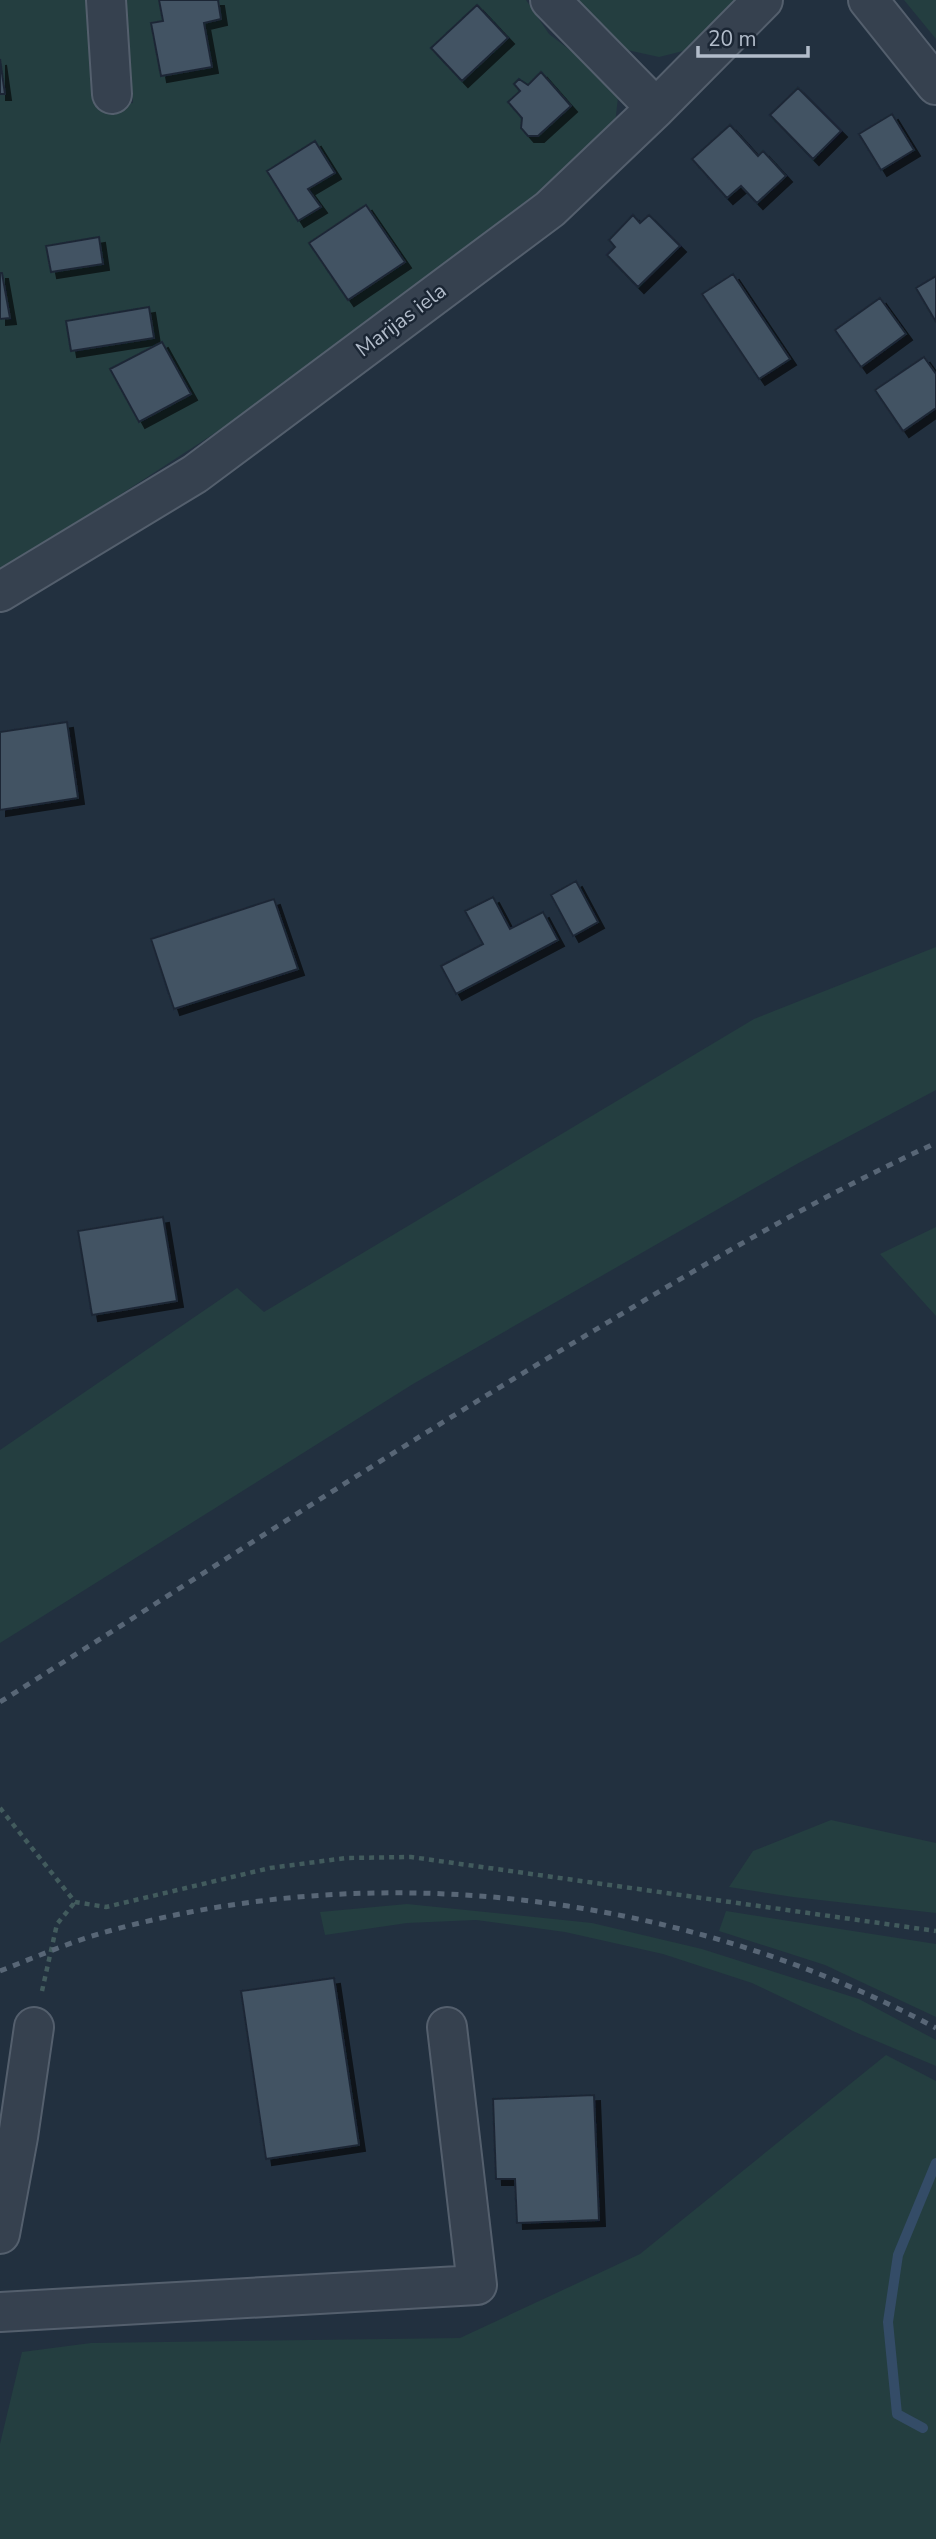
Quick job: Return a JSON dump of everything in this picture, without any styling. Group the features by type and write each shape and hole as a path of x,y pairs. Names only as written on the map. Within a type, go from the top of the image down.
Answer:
{"street":[{"path":"106,0 112,94"},
{"path":"550,0 656,108"},
{"name":"Marijas iela","path":"0,592 195,474 550,208 656,108 763,0"},
{"path":"868,0 936,85"},
{"path":"0,2234 34,2027"},
{"path":"0,2312 477,2286 447,2027"}],"path":[{"path":"0,1808 75,1902 106,1907 270,1868 346,1858 411,1857 936,1931"},
{"path":"34,2027 57,1924 75,1902"}],"green space":[{"path":"0,0 89,0 105,106 133,103 126,0 526,0 549,34 596,70 618,97 615,124 594,148 463,260 330,358 0,573"},
{"path":"567,0 740,0 687,50 659,57 627,50 590,26"},
{"path":"904,0 936,0 936,39"},
{"path":"936,947 936,1090 795,1165 413,1384 0,1643 0,1450 237,1288 264,1312 754,1019"},
{"path":"936,1227 936,1316 880,1254"},
{"path":"831,1820 936,1843 936,1913 729,1887 753,1851"},
{"path":"407,1904 592,1923 702,1949 859,1999 936,2040 936,2066 855,2032 752,1983 663,1954 565,1932 476,1920 407,1923 325,1935 320,1912"},
{"path":"726,1911 936,1944 936,2017 825,1965 719,1931"},
{"path":"886,2055 936,2081 936,2539 0,2539 0,2444 22,2352 91,2343 460,2338 640,2254"}],"building":[{"path":"159,0 218,0 221,19 204,23 212,67 161,76 151,23 163,21"},
{"path":"477,5 508,38 462,81 431,48"},
{"path":"0,59 5,94 0,94"},
{"path":"541,72 571,106 538,136 528,136 521,128 522,118 508,102 520,91 514,84 519,79 528,85"},
{"path":"798,88 841,131 813,159 770,115"},
{"path":"892,114 914,150 881,170 859,134"},
{"path":"730,125 758,156 763,151 786,176 757,203 741,186 727,198 692,159"},
{"path":"315,141 335,173 308,189 321,207 298,221 267,171"},
{"path":"366,205 405,262 348,300 309,243"},
{"path":"633,215 640,223 649,215 680,246 638,287 607,255 615,247 609,240"},
{"path":"99,237 103,264 51,272 46,246"},
{"path":"2,273 10,318 0,319"},
{"path":"733,274 790,359 759,379 702,294"},
{"path":"936,276 936,322 916,288"},
{"path":"880,298 906,334 861,367 835,330"},
{"path":"149,307 154,338 71,351 66,321"},
{"path":"162,342 191,394 139,422 110,369"},
{"path":"924,357 936,374 936,408 903,431 875,390"},
{"path":"67,722 78,798 0,810 0,732"},
{"path":"576,881 598,922 573,936 551,895"},
{"path":"493,897 510,929 543,912 558,940 456,994 441,966 483,944 465,911"},
{"path":"274,899 298,969 174,1009 151,939"},
{"path":"163,1217 177,1301 92,1315 78,1231"},
{"path":"334,1978 359,2145 266,2159 241,1991"},
{"path":"594,2095 599,2220 517,2223 515,2179 496,2179 493,2099"}],"waterway":[{"path":"923,2428 897,2414 888,2322 898,2255 936,2163"}],"railway":[{"path":"0,1702 371,1467 637,1305 806,1208 936,1143"},
{"path":"0,1971 95,1935 213,1908 319,1895 425,1893 532,1901 637,1919 740,1946 840,1983 936,2028"}]}
